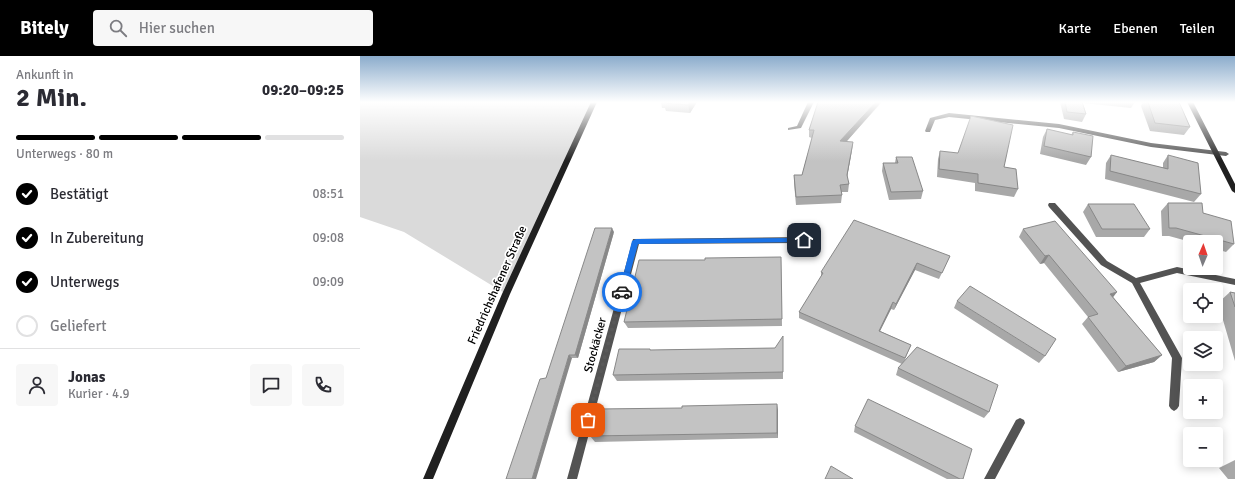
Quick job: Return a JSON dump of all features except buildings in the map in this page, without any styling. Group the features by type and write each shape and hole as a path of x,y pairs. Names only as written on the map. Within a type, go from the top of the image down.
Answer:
{"main road":[{"name":"Friedrichshafener Straße","path":"428,479 506,294 585,122"},
{"path":"1200,122 1235,191"}],"street":[{"path":"790,129 799,128 802,122"},
{"path":"928,131 931,122"},
{"path":"1020,122 1059,126 1151,145 1226,154"},
{"path":"1052,205 1104,262 1135,281 1177,358 1174,406"},
{"name":"Stockäcker","path":"572,479 636,241 804,240"},
{"path":"1135,281 1177,270 1235,282"},
{"path":"989,479 1020,424"}],"shaded area":[{"path":"360,122 585,122 506,294 404,232 360,217"}],"way so far":[{"path":"588,420 622,292"}],"route":[{"path":"622,292 636,241 804,240"}]}
